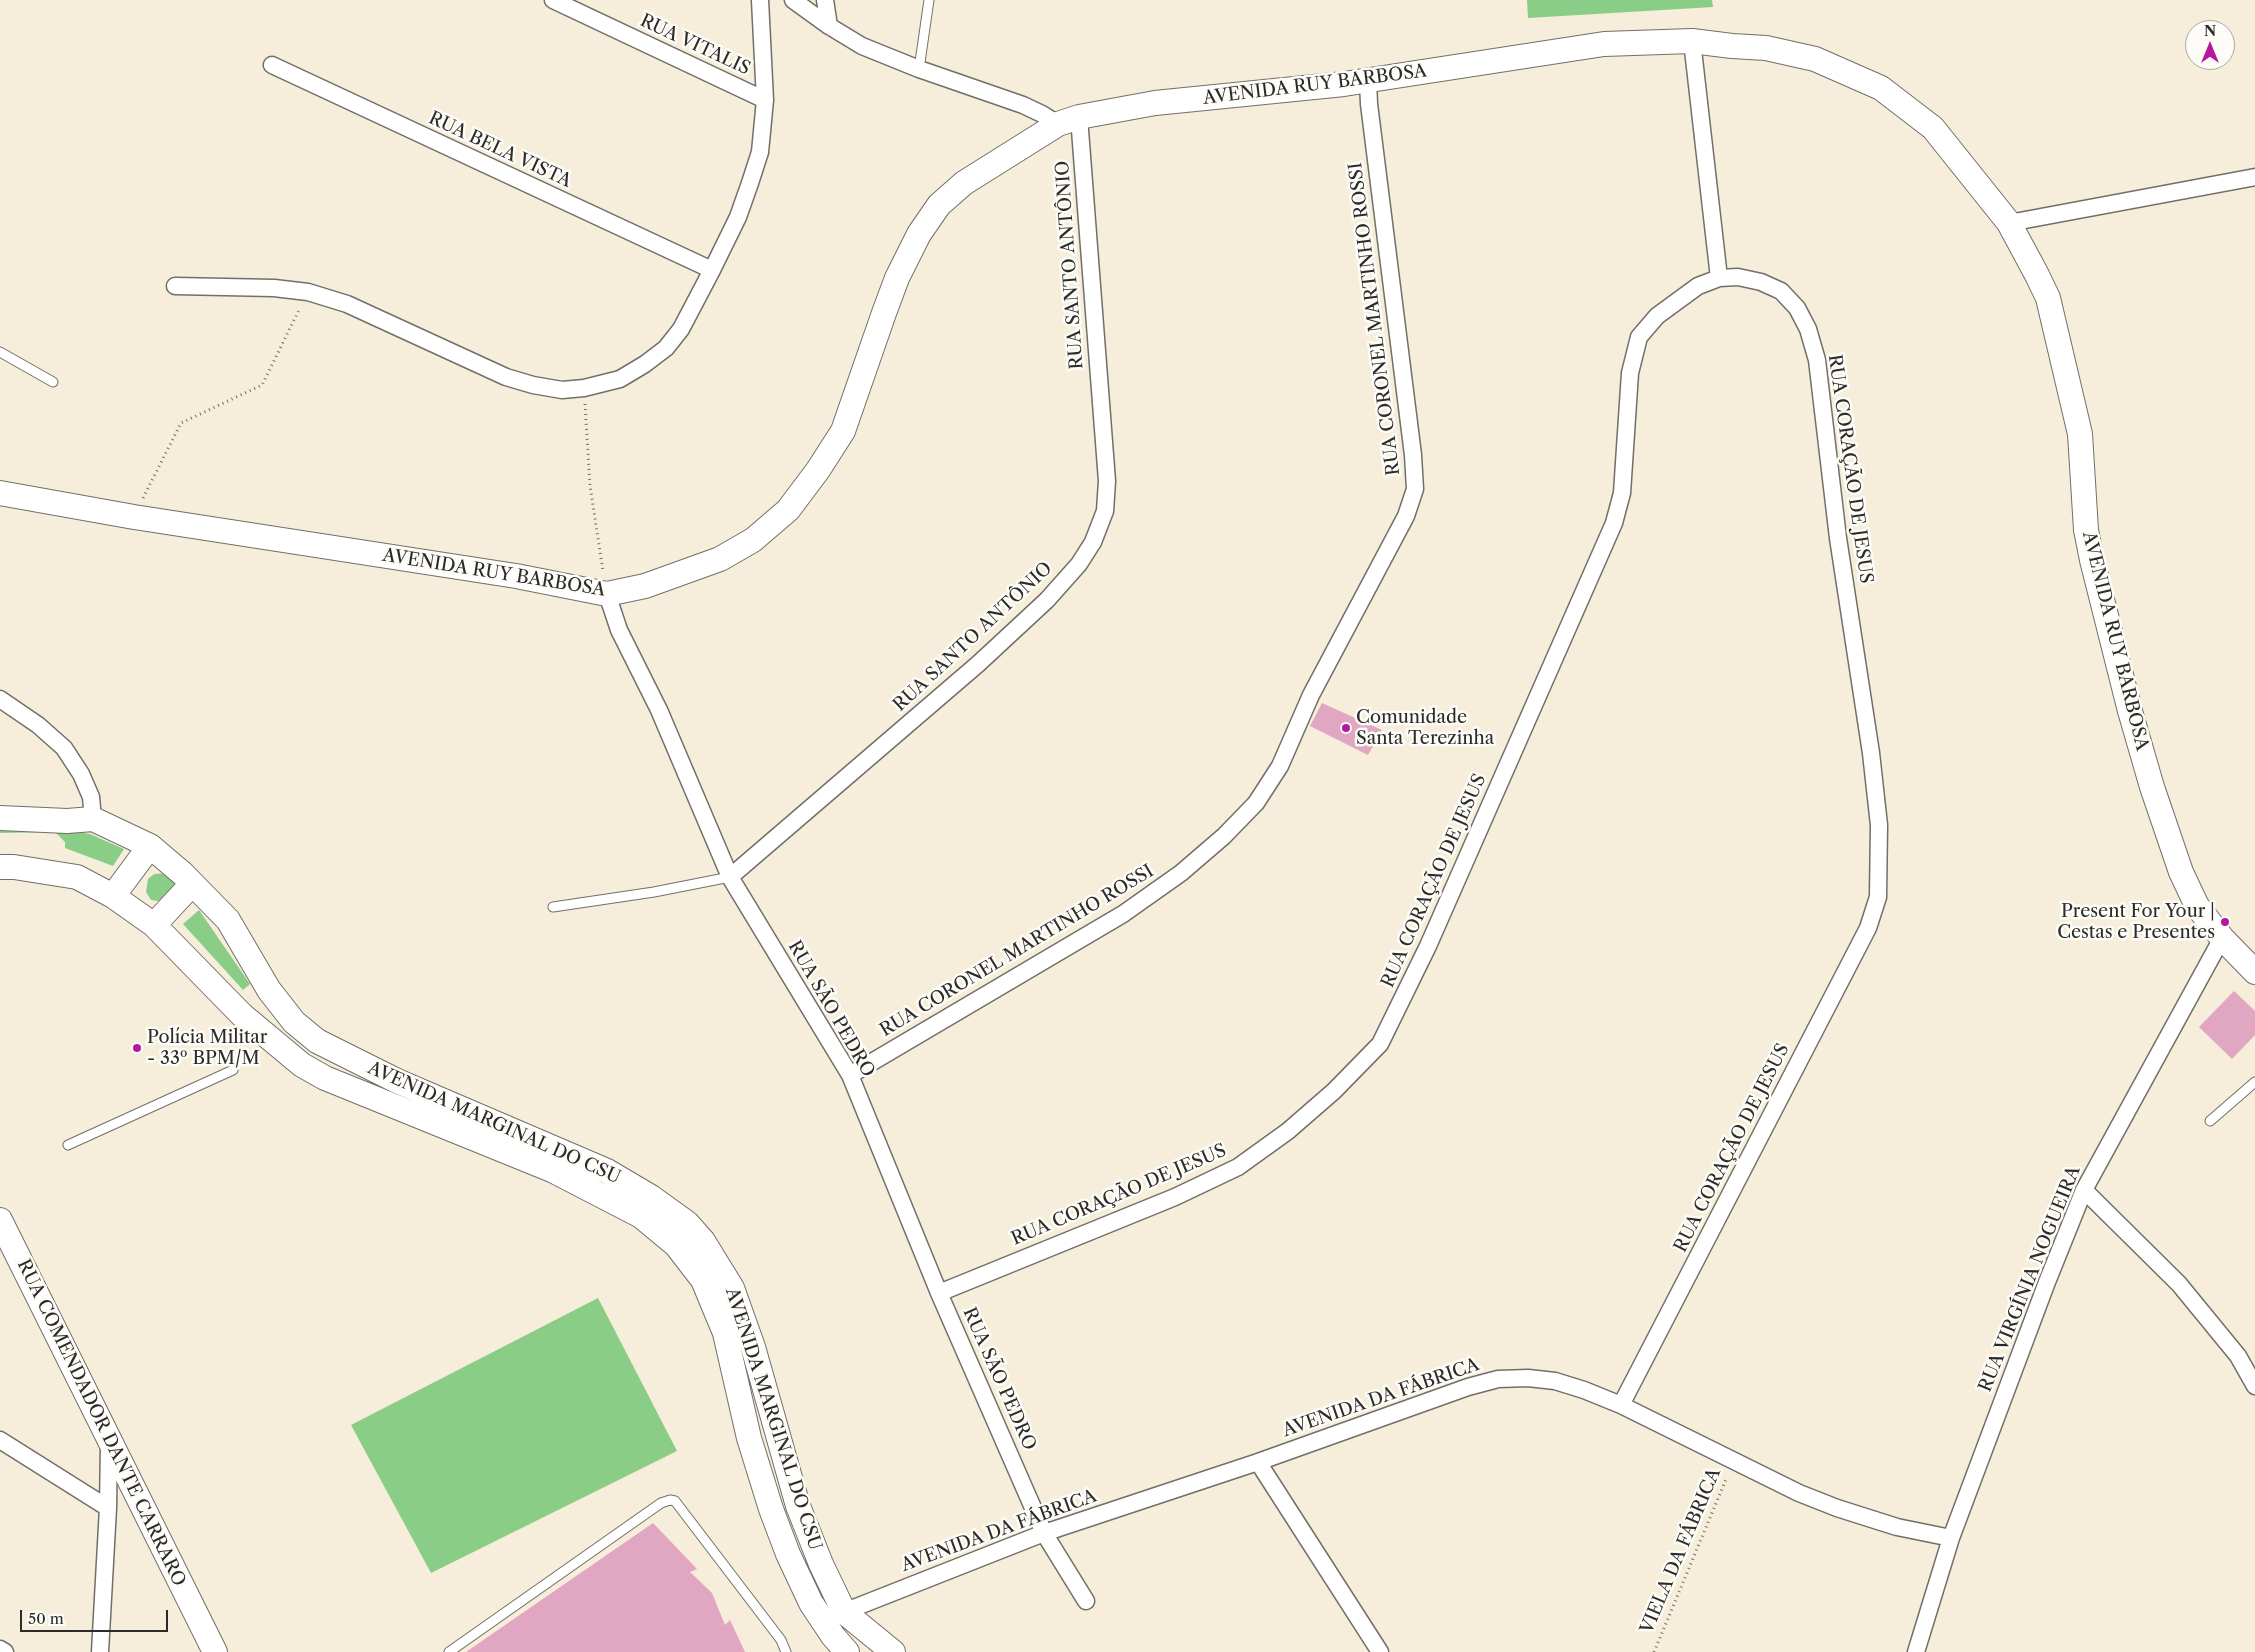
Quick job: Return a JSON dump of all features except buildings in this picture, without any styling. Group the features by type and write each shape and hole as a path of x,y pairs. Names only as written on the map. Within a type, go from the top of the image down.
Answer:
{"street":[{"name":"RUA VITALIS","path":"554,0 765,100"},
{"path":"175,286 274,288 308,292 347,304 506,377 562,390 584,388 620,379 645,364 666,348 696,304 738,217 760,152 765,100 760,0"},
{"path":"793,0 829,26 862,46 1042,114 1068,120"},
{"path":"825,0 829,26"},
{"path":"1692,40 1719,278"},
{"name":"AVENIDA RUY BARBOSA","path":"0,493 134,517 516,576 606,594 644,586 720,559 753,540 788,510 818,470 843,431 897,278 919,234 939,205 964,183 1068,120 1155,103 1368,81 1604,44 1692,40 1732,46 1766,48 1815,58 1881,88 1933,128 2009,223 2048,298 2080,434 2086,530 2092,560 2123,684 2152,787 2181,872 2197,906 2222,938 2255,972"},
{"name":"RUA BELA VISTA","path":"272,65 712,270"},
{"name":"RUA CORONEL MARTINHO ROSSI","path":"850,1075 1123,914 1181,873 1224,836 1256,803 1280,766 1311,695 1406,516 1415,489 1413,455 1369,104 1368,81"},
{"name":"RUA SANTO ANTÔNIO","path":"730,877 978,664 1047,600 1079,564 1093,542 1105,510 1108,481 1068,120"},
{"path":"2009,223 2255,177"},
{"name":"RUA CORAÇÃO DE JESUS","path":"940,1293 1175,1197 1238,1167 1288,1131 1328,1097 1380,1044 1428,946 1614,523 1622,493 1630,373 1639,337 1657,316 1698,286 1719,278 1738,277 1761,282 1781,291 1797,308 1808,329 1817,360 1838,538 1871,753 1879,824 1878,897 1868,928 1621,1405"},
{"name":"RUA SÃO PEDRO","path":"606,594 619,630 659,710 730,877 850,1075 940,1293 1044,1533 1086,1601"},
{"path":"0,699 38,725 64,748 81,774 91,797 93,819"},
{"name":"AVENIDA MARGINAL DO CSU","path":"0,818 67,821 93,819 150,846 228,920 269,990 294,1022 317,1041 397,1081 607,1171 650,1197 687,1223 703,1241 732,1288 753,1347 798,1506 821,1564 833,1616"},
{"path":"113,896 150,846"},
{"name":"AVENIDA MARGINAL DO CSU","path":"0,867 14,867 77,877 113,896 154,925 242,1015 276,1046 302,1065 325,1078 554,1171 641,1216 676,1245 703,1280 713,1300 725,1333 750,1438 771,1509 799,1579 833,1616"},
{"path":"154,925 192,884"},
{"name":"RUA VIRGÍNIA NOGUEIRA","path":"1916,1652 1951,1538 2047,1282 2084,1190 2222,938"},
{"path":"2084,1190 2179,1284 2238,1356 2255,1386"},
{"name":"RUA COMENDADOR DANTE CARRARO","path":"2,1226 215,1652"},
{"name":"AVENIDA DA FÁBRICA","path":"833,1616 1044,1533 1258,1462 1468,1387 1498,1379 1528,1378 1555,1381 1621,1405 1799,1493 1837,1508 1897,1527 1951,1538"},
{"path":"0,1440 108,1508"},
{"path":"100,1652 108,1508 109,1441"},
{"path":"1258,1462 1380,1652"},
{"path":"833,1616 847,1652"},
{"path":"833,1616 893,1652"},
{"path":"0,1649 5,1652"}],"lane":[{"path":"919,69 929,0"},
{"path":"0,352 53,382"},
{"path":"553,907 654,892 730,877"},
{"path":"68,1145 233,1070"},
{"path":"2210,1120 2255,1082"},
{"path":"449,1652 661,1503 670,1500 675,1501 781,1640 786,1652"}],"path":[{"path":"134,517 181,423 262,385 308,292"},
{"path":"584,388 590,486 606,594"},
{"name":"VIELA DA FÁBRICA","path":"1654,1652 1734,1460"}],"green space":[{"path":"1527,0 1712,0 1713,7 1528,18"},
{"path":"0,826 50,827 90,834 124,849 113,866 65,848 65,842 55,832 0,833"},
{"path":"168,873 175,882 174,887 167,897 158,901 151,900 146,892 148,879 154,874"},
{"path":"199,910 250,984 243,990 183,924"},
{"path":"598,1298 677,1451 431,1573 351,1425"}],"place":[{"name":"Comunidade Santa Terezinha","path":"1346,728"},
{"name":"Present For Your | Cestas e Presentes","path":"2225,922"},
{"name":"Polícia Militar - 33º BPM/M","path":"137,1048"}]}
